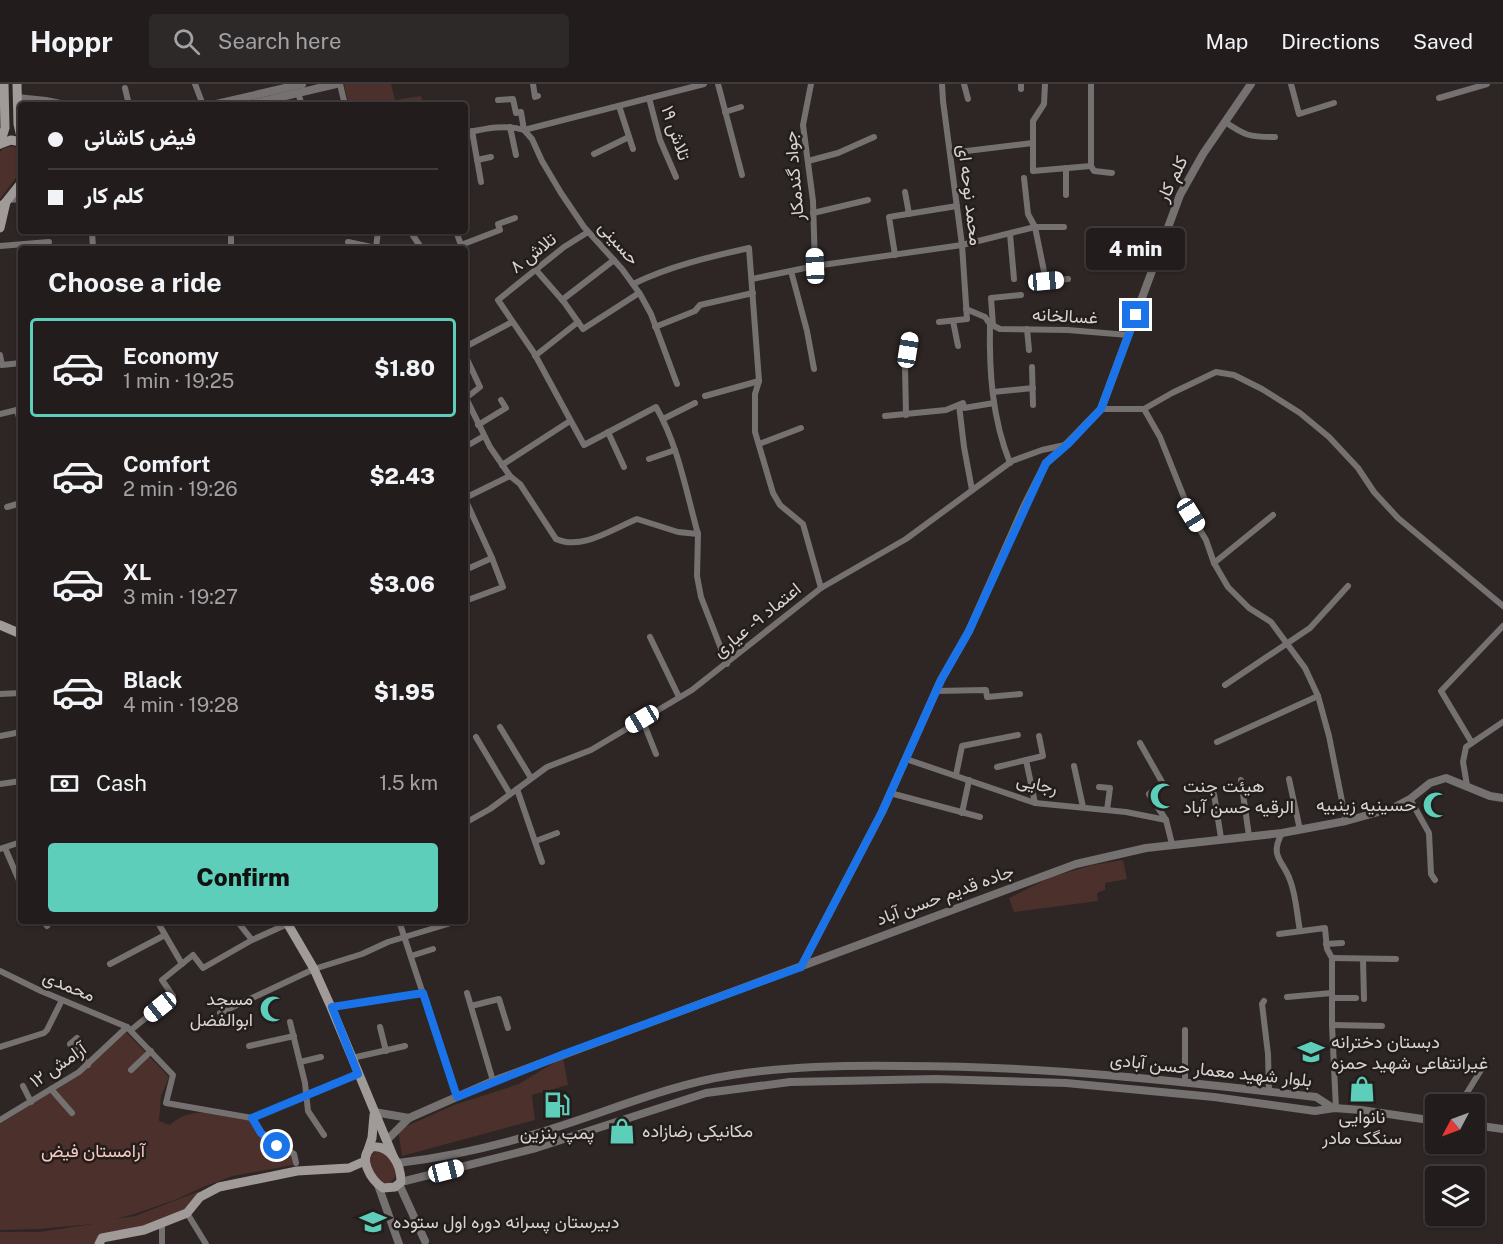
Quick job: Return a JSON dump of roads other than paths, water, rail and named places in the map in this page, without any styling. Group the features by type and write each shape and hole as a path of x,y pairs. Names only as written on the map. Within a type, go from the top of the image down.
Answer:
{"main road":[{"path":"4,84 0,144 11,140 18,141"},
{"path":"16,84 18,124"},
{"path":"0,228 5,203 18,187"},
{"path":"0,625 18,633"},
{"path":"290,924 332,1007 395,1159 400,1183 389,1189 378,1185 365,1161 372,1138 374,1112"},
{"path":"368,1150 379,1147 395,1159"},
{"path":"99,1244 102,1238 134,1232 188,1213 200,1197 219,1187 297,1171 349,1168 365,1161"}],"street":[{"path":"195,84 202,102"},
{"path":"225,102 302,84"},
{"path":"260,102 338,84 344,102"},
{"path":"533,84 535,97 538,96"},
{"path":"671,84 673,92"},
{"path":"480,182 477,160 468,132 493,127 524,129 704,84"},
{"path":"718,84 742,175"},
{"name":"جواد گندمکار","path":"811,84 803,125 813,213 815,266"},
{"name":"محمد نوحه ای","path":"942,84 962,245 966,309"},
{"path":"964,84 968,99"},
{"path":"1045,84 1044,104 1033,121 1033,171 1091,166"},
{"path":"1091,84 1091,166 1095,171 1112,173"},
{"name":"کلم کار","path":"801,967 891,793 936,691 969,631 1046,463 1068,444 1101,409 1180,195 1203,154 1251,84"},
{"path":"1291,84 1299,114 1334,104"},
{"path":"1439,98 1487,84"},
{"path":"126,88 128,102"},
{"path":"298,93 301,102"},
{"path":"17,97 58,102"},
{"name":"تلاش ۱۹","path":"649,98 660,140 676,177"},
{"name":"حسینی","path":"498,100 513,99 516,113 521,112 524,129 532,139 561,193 588,231 639,293 656,327 677,384"},
{"path":"619,106 633,149"},
{"path":"725,112 741,107"},
{"path":"1225,122 1245,135 1275,137"},
{"path":"510,128 516,155"},
{"path":"594,154 629,137"},
{"path":"808,161 838,153 874,137"},
{"path":"950,153 1033,143"},
{"path":"477,160 490,157"},
{"path":"1066,168 1066,195"},
{"path":"1024,178 1028,214 1035,227 1046,281 1068,279"},
{"path":"905,192 909,214"},
{"path":"813,213 868,200"},
{"path":"895,255 889,217 957,206"},
{"path":"460,246 500,230 498,224 515,218"},
{"path":"752,279 815,266 962,245 1035,227 1064,227"},
{"name":"تلاش ۸","path":"512,322 498,300 588,231"},
{"path":"1010,234 1014,279"},
{"path":"0,246 49,242"},
{"path":"348,242 367,246"},
{"path":"633,284 658,271 749,248 759,381 755,394 755,432 776,500 803,524 821,588"},
{"path":"562,300 614,260"},
{"path":"536,270 583,329 639,293"},
{"path":"791,271 807,331 814,369"},
{"path":"656,327 695,311 700,305 753,293"},
{"path":"1010,463 996,423 991,298 1021,295"},
{"path":"939,322 967,319 966,309 984,317 991,324"},
{"path":"953,321 958,346"},
{"path":"468,345 512,322 535,356 584,446 656,407 675,450 698,534 697,576 701,597 727,664"},
{"path":"535,356 578,322"},
{"name":"غسالخانه","path":"991,324 1000,329 1068,330 1128,335"},
{"path":"1028,329 1029,350"},
{"path":"906,415 905,366 910,334"},
{"path":"0,356 2,365 18,363"},
{"path":"468,361 480,387 468,397"},
{"path":"1032,367 1033,405"},
{"path":"1101,409 1144,409 1216,372 1234,375 1262,389 1300,413 1329,437 1358,468 1374,492 1398,518 1503,606"},
{"path":"705,396 759,381"},
{"path":"993,392 1033,388"},
{"path":"478,425 506,408 501,400"},
{"path":"468,403 502,465 510,477 520,484 556,539 563,542 601,537 637,519 678,532 698,534"},
{"path":"663,419 695,403"},
{"path":"885,416 946,410 963,403 964,408 994,403"},
{"path":"959,405 972,490"},
{"path":"1144,409 1160,437 1191,515 1206,540 1214,563 1228,587 1249,608 1271,622 1305,668 1318,696 1332,747 1346,821"},
{"path":"0,414 18,410"},
{"path":"502,465 570,421"},
{"path":"759,444 801,428"},
{"path":"608,432 624,467"},
{"path":"468,445 484,436"},
{"name":"اعتماد ۹ - عیاری","path":"468,822 481,815 547,767 596,747 680,697 727,664 821,588 906,539 1010,463 1042,450 1068,444"},
{"path":"649,459 675,450"},
{"path":"468,497 510,477"},
{"path":"3,508 18,504"},
{"path":"468,505 492,558 502,589 468,600"},
{"path":"1214,563 1273,516"},
{"path":"468,569 492,558"},
{"path":"1225,685 1310,628 1348,586"},
{"path":"1472,743 1442,691 1503,626"},
{"path":"650,637 680,697"},
{"path":"936,691 986,690 987,697 1020,694"},
{"path":"0,694 18,693"},
{"path":"1217,742 1318,696"},
{"path":"642,719 656,754"},
{"path":"1467,785 1463,771 1463,756 1466,747 1503,722"},
{"path":"500,727 531,778"},
{"path":"0,736 18,734"},
{"path":"956,775 962,746 1018,735"},
{"path":"997,767 1043,756 1039,736"},
{"path":"477,737 510,794"},
{"path":"1140,743 1161,782 1149,795 1166,820 1172,844"},
{"name":"رجایی","path":"906,759 1035,802 1107,810 1166,820"},
{"path":"1026,760 1035,802"},
{"path":"1074,766 1083,807"},
{"name":"جاده قدیم حسن آباد","path":"387,1140 409,1118 493,1082 1076,864 1146,848 1300,830 1346,821 1393,808 1410,800 1430,783 1446,778 1490,796 1503,798"},
{"path":"1289,779 1300,830"},
{"path":"962,813 969,780"},
{"path":"1241,780 1249,836"},
{"path":"0,784 18,781"},
{"path":"1099,787 1110,788 1107,810"},
{"path":"517,789 542,862"},
{"path":"891,793 980,817"},
{"path":"1214,794 1221,838"},
{"path":"1410,800 1430,833 1431,874 1435,880"},
{"path":"1282,832 1277,845 1278,860 1290,880 1300,931"},
{"path":"536,841 557,833"},
{"path":"1263,834 1268,834 1277,845"},
{"path":"18,843 3,849 18,879"},
{"path":"158,924 182,964 193,956 203,968 285,924"},
{"path":"239,924 252,940"},
{"path":"400,924 457,1097"},
{"path":"220,1013 314,969 362,954 388,942 448,924"},
{"path":"1279,934 1325,928 1326,944 1332,958 1335,1108 1425,1120"},
{"path":"110,964 165,935"},
{"path":"1326,944 1342,943"},
{"path":"411,956 433,949"},
{"path":"1332,958 1396,959"},
{"path":"1363,958 1364,999"},
{"name":"آرامش ۱۲","path":"0,1120 87,1065 129,1028 173,996 162,980 182,964"},
{"name":"محمدی","path":"0,971 29,986 129,1028"},
{"path":"332,1007 423,993"},
{"path":"467,993 493,1082"},
{"path":"1287,997 1356,998"},
{"path":"471,1006 499,999 508,1028"},
{"path":"0,1047 44,1033 62,1000"},
{"path":"1264,1001 1262,1004 1268,1054 1269,1092"},
{"path":"290,1022 300,1062 308,1111 324,1135"},
{"path":"1332,1025 1382,1026"},
{"path":"380,1027 386,1050"},
{"path":"129,1028 173,1076 166,1103 252,1118 358,1074"},
{"path":"1185,1030 1187,1069 1185,1082"},
{"path":"249,1046 294,1036"},
{"path":"77,1038 70,1044 87,1065"},
{"path":"352,1058 405,1046"},
{"path":"131,1070 151,1052"},
{"path":"300,1062 321,1057"},
{"name":"بلوار شهید معمار حسن آبادی","path":"395,1159 440,1158 547,1130 666,1089 735,1074 863,1065 1010,1068 1185,1082 1316,1098 1335,1108"},
{"path":"1466,1094 1481,1070"},
{"name":"بلوار شهید معمار حسن آبادی","path":"400,1183 536,1148 706,1093 790,1082 936,1079 1066,1083 1214,1097 1315,1111 1335,1108"},
{"path":"23,1086 31,1102"},
{"path":"51,1089 72,1113"},
{"path":"374,1112 409,1118"},
{"path":"252,1118 265,1138 294,1154 296,1163"},
{"path":"1485,1127 1503,1129"},
{"path":"400,1183 425,1243"},
{"path":"378,1185 399,1244"},
{"path":"188,1213 206,1244"},
{"path":"162,1222 162,1244"}],"place":[{"name":"هیئت جنت الرقیه حسن آباد","path":"1163,796"},
{"name":"حسینیه زینبیه","path":"1436,805"},
{"name":"مسجد ابوالفضل","path":"273,1009"},
{"name":"دبستان دخترانه غیرانتفاعی شهید حمزه","path":"1311,1052"},
{"name":"نانوایی سنگک مادر","path":"1362,1089"},
{"name":"پمپ بنزین","path":"557,1105"},
{"name":"مکانیکی رضازاده","path":"622,1131"},
{"name":"دبیرستان پسرانه دوره اول ستوده","path":"373,1222"}],"park label":[{"name":"آرامستان فیض","path":"93,1151"}]}
